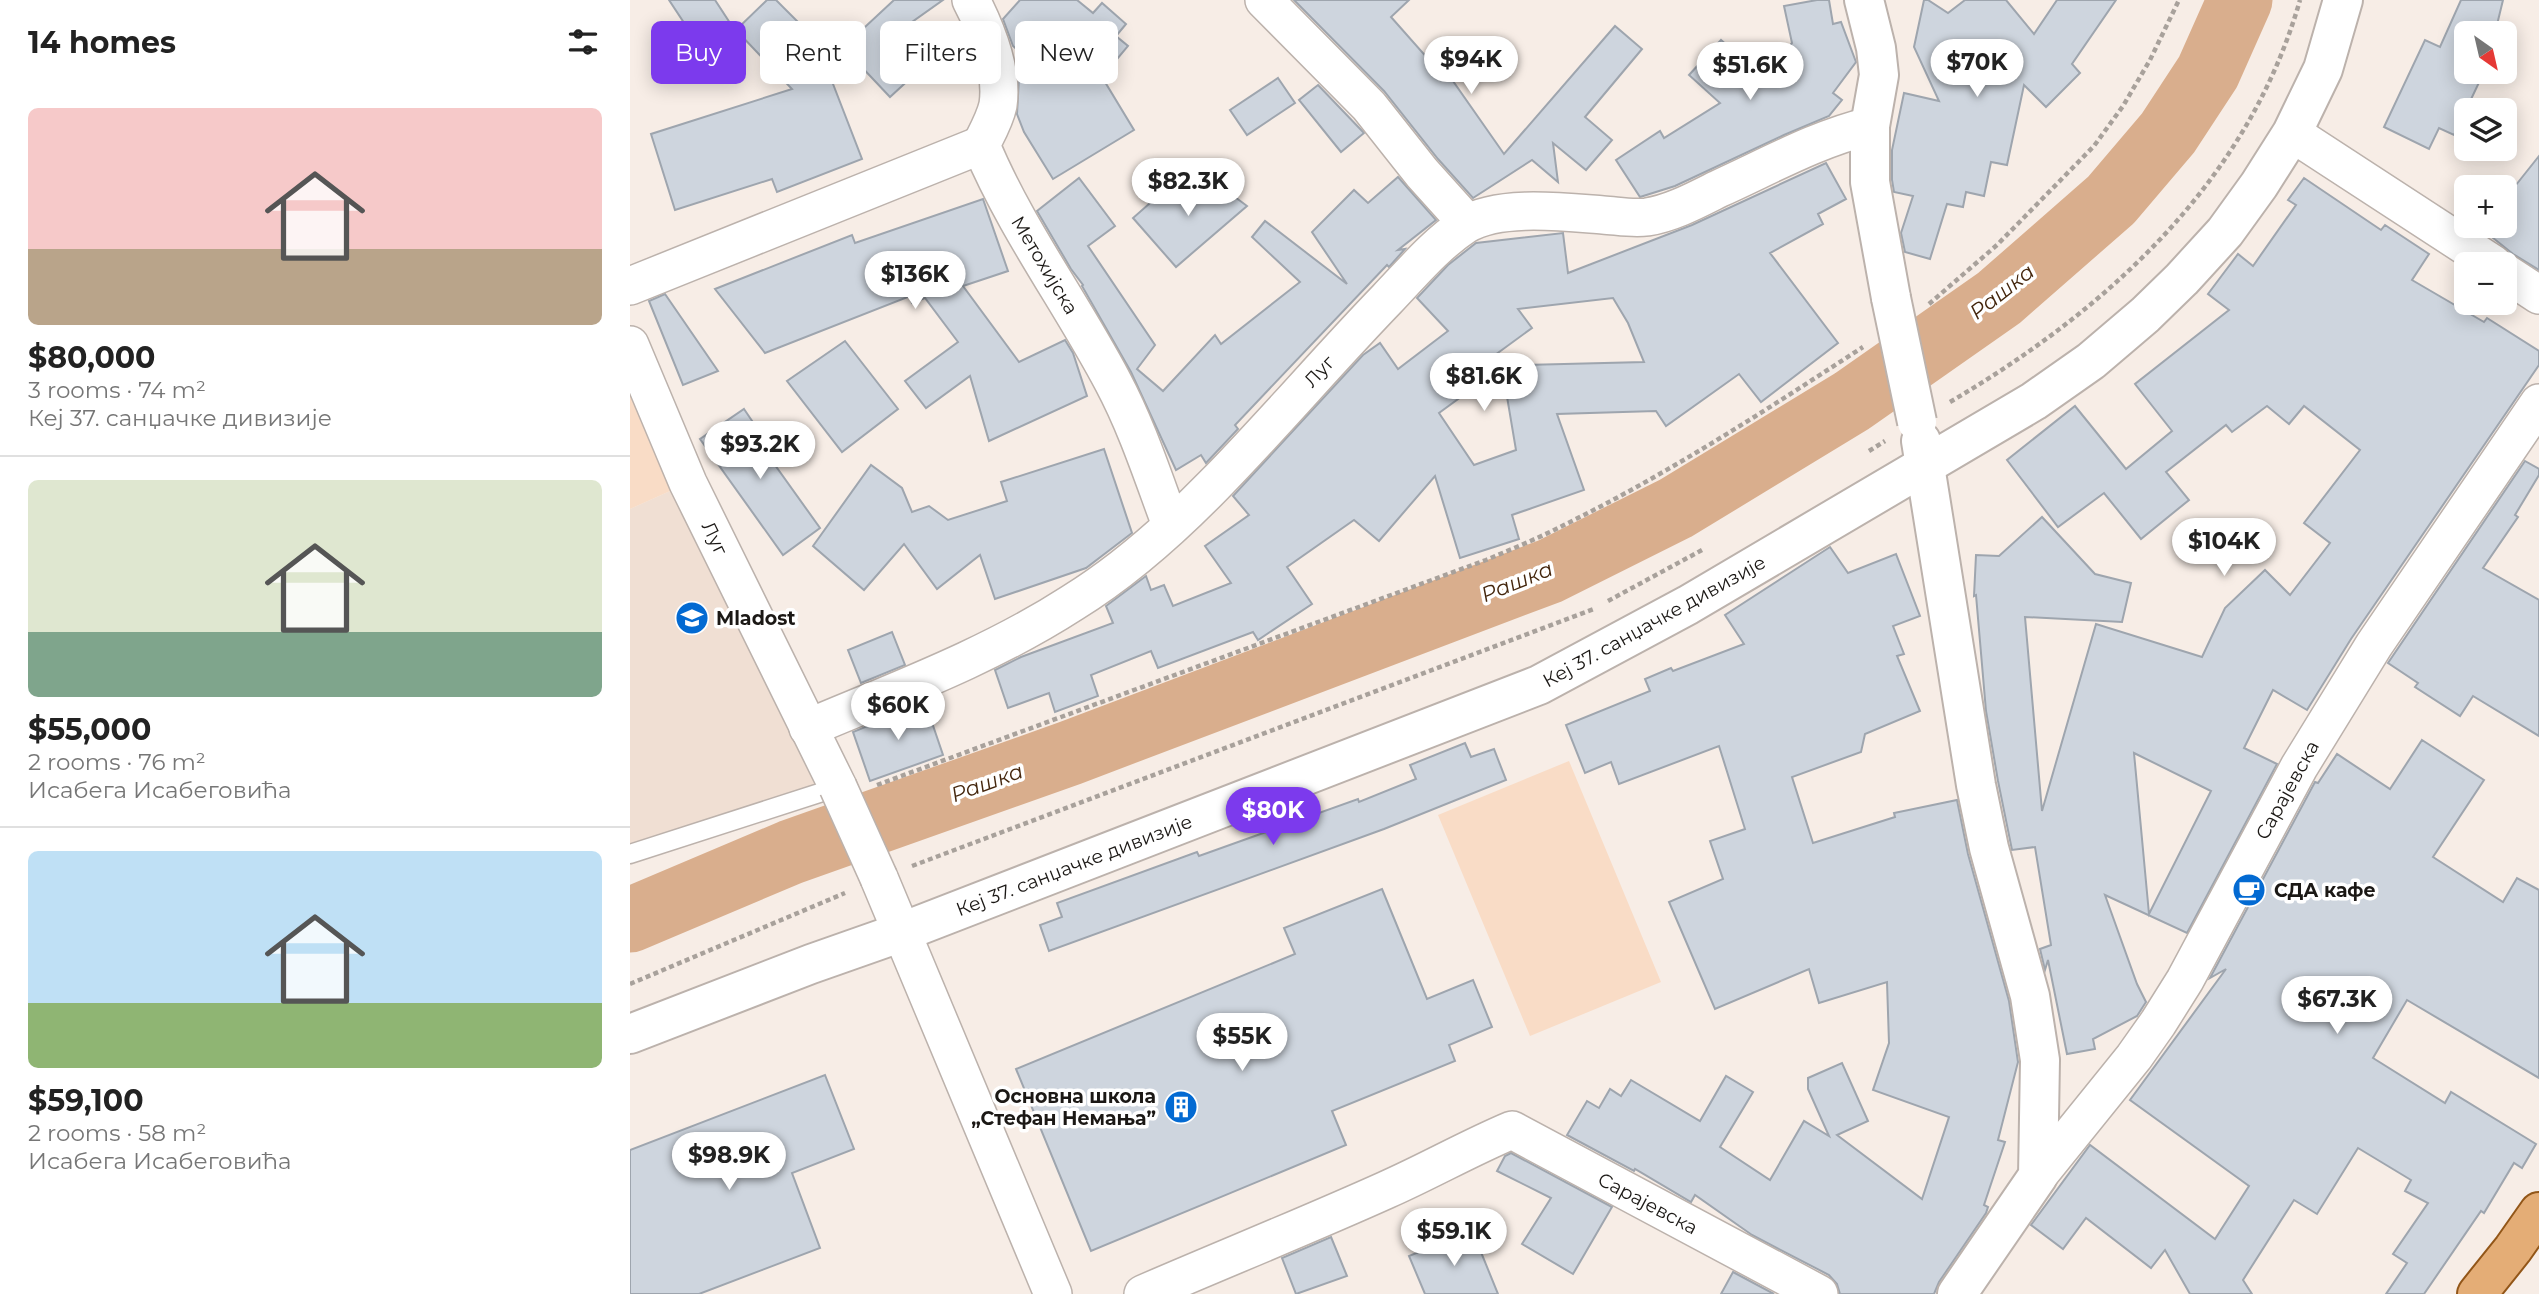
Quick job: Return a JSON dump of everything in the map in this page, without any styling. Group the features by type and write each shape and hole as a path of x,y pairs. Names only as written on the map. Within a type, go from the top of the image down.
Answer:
{"main road":[{"path":"2477,1294 2539,1212"}],"street":[{"path":"630,286 981,145 998,106 998,86 990,47 971,0"},
{"path":"1264,0 1369,106 1422,173 1467,223"},
{"path":"1864,0 1876,48 1879,75 1870,126 1870,182 1905,304 1917,422 1926,463 1979,797 1989,848 2030,996 2036,1031 2040,1060 2038,1176"},
{"name":"Кеј 37. санџачке дивизије","path":"630,1034 902,932 1539,684 1688,605 1926,463 1984,432 2091,362 2145,315 2225,232 2292,132 2323,69 2343,0"},
{"name":"Луг","path":"808,727 942,672 1034,626 1104,582 1215,484 1338,350 1416,270 1467,223 1499,213 1533,212 1633,218 1648,216 1703,197 1818,142 1870,126"},
{"path":"2292,132 2475,252"},
{"name":"Метохијска","path":"981,145 1017,221 1114,383 1171,525"},
{"path":"2517,281 2539,295"},
{"name":"Луг","path":"630,345 688,483 808,727 854,787 879,878 902,932"},
{"name":"Сарајевска","path":"1957,1294 2038,1176 2111,1087 2158,1023 2185,979 2299,767 2374,645 2539,403"},
{"path":"902,932 1053,1294"},
{"name":"Сарајевска","path":"1143,1294 1383,1191 1438,1166 1476,1144 1512,1130 1819,1294"}],"lane":[{"path":"630,854 854,787"}],"path":[{"path":"1905,304 1997,244 2094,146 2136,83 2179,0"},
{"path":"1860,457 1986,381 2037,346 2113,287 2170,228 2212,179 2248,124 2277,64 2300,0"},
{"path":"854,787 1486,560 1564,526 1663,472 1873,340"},
{"path":"630,984 879,878 1593,610 1710,545"}],"shaded area":[{"path":"630,345 688,483 630,509"},
{"name":"Mladost","path":"688,483 838,787 630,854 630,509"},
{"path":"1569,761 1661,982 1530,1036 1438,815"}],"building":[{"path":"669,0 715,0 729,21 683,21"},
{"path":"767,0 776,0 797,21 760,21 760,55 746,41 745,21"},
{"path":"894,0 943,0 913,21 880,21 880,84 904,84 890,97 866,72 866,26"},
{"path":"1020,0 1077,0 1093,13 1102,3 1126,24 1118,34 1118,21 1015,21 1015,48 1003,19"},
{"path":"1294,0 1409,0 1391,17 1444,77 1448,74 1504,154 1615,26 1642,49 1585,117 1612,140 1586,170 1553,143 1558,182 1532,160 1473,198 1384,91"},
{"path":"1829,0 1833,24 1841,22 1856,62 1833,93 1842,100 1829,116 1675,186 1640,197 1616,160 1660,131 1664,138 1720,103 1689,75 1721,40 1763,78 1792,43 1784,6"},
{"path":"1924,0 1948,13 1965,0 2006,0 2034,34 2057,0 2116,0 2072,64 2080,73 2046,107 2024,85 2007,165 1991,162 1984,196 1966,192 1963,207 1947,204 1930,259 1905,252 1901,233 1913,196 1894,192 1892,180 1892,150 1904,93 1939,101 1914,47"},
{"path":"2461,0 2503,0 2498,21 2454,21 2454,84 2478,84 2472,98 2454,98 2454,135 2439,128 2429,149 2384,127 2425,40 2440,47"},
{"path":"1118,38 1128,46 1118,58"},
{"path":"1278,78 1295,103 1247,135 1230,110"},
{"path":"787,84 833,84 862,159 777,192 772,179 675,210 651,134 792,89"},
{"path":"1019,84 1106,84 1134,130 1053,179 1024,132 1017,114"},
{"path":"1318,85 1364,133 1341,152 1299,100"},
{"path":"2539,156 2539,270 2517,256 2517,252 2511,252 2493,238 2517,238 2517,184"},
{"path":"1826,163 1846,199 1818,214 1823,224 1770,253 1838,343 1761,402 1739,374 1666,426 1656,411 1557,414 1584,490 1512,515 1519,539 1460,558 1435,476 1379,541 1354,520 1287,567 1312,604 1258,640 1253,632 1158,668 1151,651 1091,675 1098,696 1055,712 1049,693 1008,708 995,670 1021,657 1113,623 1106,606 1146,576 1151,590 1164,585 1173,606 1231,583 1205,546 1249,515 1233,496 1363,355 1380,343 1398,369 1448,331 1417,298 1448,265 1476,243 1563,233 1568,273 1692,225","holes":["1613,298 1628,323 1644,362 1480,366 1532,328 1518,309","1502,367 1516,450 1474,465 1439,413"]},
{"path":"1207,176 1247,206 1176,267 1133,218 1174,182 1189,198"},
{"path":"1398,177 1436,220 1398,250 1405,249 1235,425 1238,429 1206,463 1201,455 1176,470 1131,372 1083,285 1037,211 1079,178 1115,226 1088,246 1155,345 1137,369 1163,391 1215,335 1221,344 1300,282 1252,237 1265,221 1347,284 1312,232 1354,190 1368,203"},
{"path":"2304,178 2381,230 2385,225 2429,254 2412,280 2454,304 2454,315 2472,315 2484,322 2487,318 2539,351 2539,365 2351,639 2307,710 2273,690 2244,748 2277,764 2187,933 2105,895 2146,1002 2137,1016 2093,1039 2095,1049 2067,1054 2048,960 2045,970 2040,949 2051,945 2035,847 2012,850 1998,781 1986,711 1976,595 1974,596 1976,555 1999,556 2042,517 2095,574 2131,583 2122,622 2025,617 2042,811 2096,624 2202,657 2225,608 2265,570 2290,595 2330,543 2304,523 2360,450 2304,406 2289,424 2267,406 2232,432 2226,425 2166,472 2189,500 2141,539 2104,493 2058,527 2007,460 2075,406 2126,469 2172,431 2135,384 2229,310 2208,294 2238,254 2253,266 2296,205 2288,200","holes":["2134,753 2211,791 2149,914"]},
{"path":"983,199 1008,271 963,286 1019,362 1065,340 1073,353 1087,396 989,441 970,376 926,408 905,381 958,342 925,298 912,303 910,296 765,353 715,289 852,235 855,243"},
{"path":"665,294 718,371 683,385 649,301"},
{"path":"845,341 898,409 842,452 787,381"},
{"path":"744,409 780,462 775,465 820,528 783,555 700,439"},
{"path":"1104,449 1132,533 1086,568 995,599 980,555 937,589 904,544 864,590 813,546 871,465 902,488 912,512 929,506 948,520 1007,501 1001,482"},
{"path":"2525,461 2539,469 2539,475 2515,515 2518,517 2483,568 2539,600 2539,736 2473,696 2460,716 2415,687 2418,683 2388,663"},
{"path":"1830,547 1848,573 1896,554 1920,616 1893,626 1904,654 1897,656 1920,711 1865,734 1861,752 1792,777 1813,843 1895,817 1894,813 1957,800 1968,854 2009,1001 2018,1062 1998,1140 2005,1142 1984,1205 1988,1207 1986,1213 1939,1282 1934,1294 1840,1294 1837,1284 1829,1275 1752,1235 1695,1195 1691,1202 1635,1169 1634,1171 1567,1135 1587,1101 1599,1108 1610,1089 1621,1096 1631,1080 1700,1121 1726,1076 1753,1092 1720,1147 1770,1180 1804,1121 1829,1136 1808,1089 1808,1078 1842,1063 1868,1121 1837,1135 1922,1199 1949,1117 1873,1090 1889,1043 1887,982 1819,1003 1809,969 1715,1009 1669,902 1723,879 1710,841 1745,829 1719,746 1619,784 1611,762 1585,773 1566,725 1650,691 1645,679 1744,644 1725,615"},
{"path":"892,632 905,665 861,683 848,650"},
{"path":"925,702 943,755 870,781 853,732"},
{"path":"2422,740 2484,780 2433,857 2503,902 2517,878 2539,890 2539,1078 2407,1000 2373,1058 2445,1103 2451,1092 2536,1144 2522,1168 2514,1163 2484,1213 2481,1211 2424,1294 2386,1294 2407,1263 2393,1254 2428,1203 2405,1191 2411,1180 2358,1148 2317,1214 2294,1200 2243,1280 2252,1294 2190,1294 2165,1250 2151,1268 2086,1218 2063,1249 2031,1225 2090,1145 2215,1239 2249,1186 2130,1100 2226,969 2210,978 2315,782 2318,783 2337,754 2390,789"},
{"path":"1465,743 1471,757 1494,749 1506,780 1384,829 1049,951 1040,925 1062,917 1057,903 1197,852 1199,856 1358,799 1359,802 1416,779 1410,765"},
{"name":"Основна школа „Стефан Немања”","path":"1382,889 1427,999 1473,980 1492,1027 1449,1045 1455,1061 1332,1111 1346,1145 1091,1251 1016,1069 1295,954 1284,928"},
{"path":"825,1075 854,1149 792,1173 820,1248 699,1294 630,1294 630,1150"},
{"path":"1511,1153 1612,1207 1573,1274 1522,1244 1551,1198 1497,1171 1505,1156"},
{"path":"1472,1230 1498,1294 1425,1294 1409,1256"},
{"path":"1331,1237 1347,1276 1296,1294 1282,1258"},
{"path":"1733,1272 1774,1294 1721,1294"}],"waterway":[{"name":"Рашка","path":"630,920 791,852 1070,753 1550,571 1676,508 1852,401 1999,298 2111,200 2168,133 2208,72 2240,0"}],"place":[{"name":"Mladost","path":"692,618"},
{"name":"СДА кафе","path":"2249,890"},
{"name":"Основна школа „Стефан Немања”","path":"1181,1107"}]}
